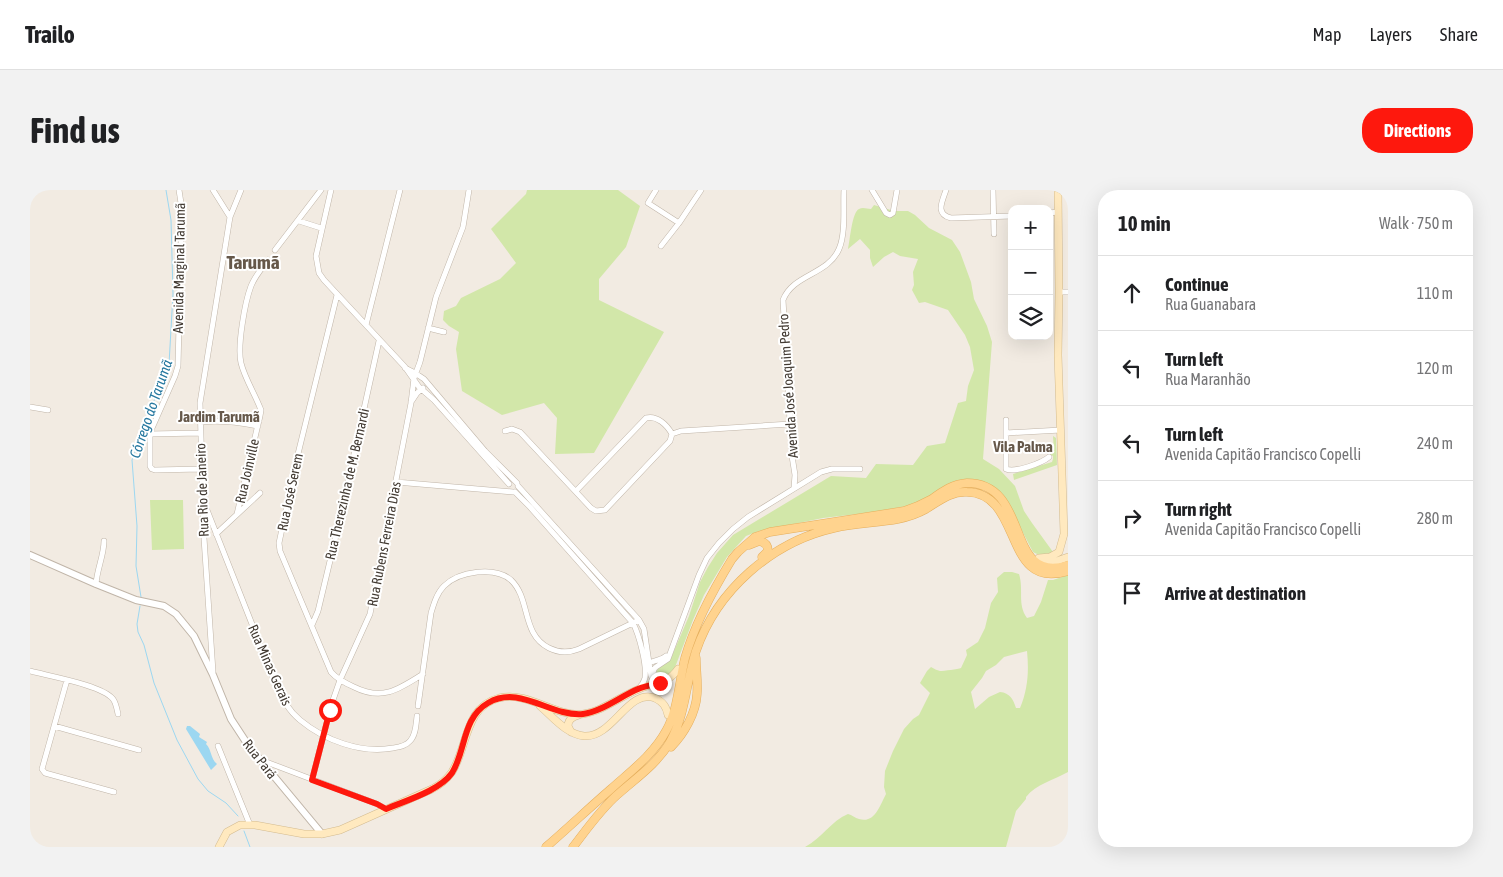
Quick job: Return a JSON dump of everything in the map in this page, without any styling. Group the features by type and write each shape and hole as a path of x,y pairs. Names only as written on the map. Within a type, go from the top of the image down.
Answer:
{"main road":[{"path":"1039,558 1050,557 1059,552 1064,534 1065,467 1061,430 1058,355 1058,190"},
{"path":"610,790 652,747 660,734 668,715 678,669 692,629 732,559 742,547 755,537 783,529 904,511 921,505 944,490 967,484 977,485 995,492 1008,508 1023,545 1031,558 1049,569 1068,565"},
{"path":"659,757 672,738 682,712 697,649 712,617 729,593 752,570 779,550 807,536 835,528 908,516 925,509 947,496 968,492 984,496 997,506 1008,524 1020,553 1034,569 1048,574 1068,571"},
{"path":"1064,534 1068,544"},
{"path":"546,847 651,752 667,729 671,719 689,644 702,612 733,563 747,546 759,541 765,543 768,547 768,552 736,580 716,605 698,637 698,696 682,732 668,750 616,796 598,815 573,847"},
{"path":"1023,545 1044,560 1054,562 1068,557"},
{"path":"571,732 568,726 571,718 595,710 640,688 668,680 678,669"},
{"path":"219,847 230,829 240,825 304,834 322,834 340,830 432,789 445,780 452,772 469,725 476,714 484,705 498,698 509,696 525,698 565,712 582,714"},
{"path":"538,704 571,732 584,736 606,728 643,696 648,696 663,703 668,715"},
{"path":"569,847 605,802 654,757 667,740 682,712"},
{"path":"551,847 590,812 598,800"}],"street":[{"name":"Avenida Marginal Tarumã","path":"180,190 181,243 178,366 150,434 150,466 152,469 201,469"},
{"path":"213,190 230,217"},
{"name":"Rua Rio de Janeiro","path":"213,675 204,538 200,403 230,217 241,190"},
{"path":"275,250 321,190"},
{"path":"331,190 316,256 319,273 405,368 413,380 434,400 639,620 644,629 652,678 658,684"},
{"path":"366,325 400,190"},
{"path":"418,374 439,289 463,227 469,190"},
{"path":"656,190 648,203 679,223"},
{"name":"Avenida José Joaquim Pedro","path":"794,488 795,475 792,456 783,300 787,291 792,286 822,268 835,255 841,243 844,190"},
{"path":"872,190 886,212 890,214 893,213 897,190"},
{"path":"946,190 941,211 947,217 1008,216"},
{"path":"993,190 994,234"},
{"path":"661,246 700,191"},
{"path":"1053,213 1058,212"},
{"path":"299,221 322,228"},
{"name":"Rua Joinville","path":"237,514 261,410 241,364 240,340 251,286 268,260"},
{"path":"1059,292 1068,292"},
{"name":"Rua José Serem","path":"337,295 297,458 279,543 280,551 331,672 340,680"},
{"path":"428,328 444,332"},
{"name":"Rua Therezinha de M. Bernardi","path":"312,625 318,611 379,341"},
{"path":"405,368 418,374 427,383 504,475 509,485 509,490 516,488"},
{"name":"Rua Rubens Ferreira Dias","path":"333,700 370,614 411,403 413,380 418,374"},
{"path":"411,403 417,393 427,383"},
{"path":"30,407 48,410"},
{"path":"505,431 512,429 520,432 576,492 594,510 599,511 604,510 670,441 672,434 670,430 658,419 646,418 576,492"},
{"path":"200,422 215,420 258,426"},
{"path":"1006,420 1005,468 1007,470 1044,461 1049,457"},
{"path":"672,434 790,424"},
{"path":"1006,433 1061,430"},
{"path":"150,434 200,433"},
{"path":"652,678 654,669 666,661 698,574 713,550 726,536 740,522 794,488 828,470 860,469"},
{"path":"396,482 494,490 516,488"},
{"path":"494,490 513,482 530,507 633,624 649,664 645,680 640,688"},
{"path":"216,534 258,495 247,496 242,494"},
{"name":"Rua Minas Gerais","path":"203,500 276,685 284,702 300,720 324,736 342,743 370,749 387,749 405,746 410,742 415,733 417,716"},
{"path":"96,584 104,540"},
{"name":"Rua Pará","path":"30,555 136,600 164,606 176,614 194,636 231,719 248,745 322,834"},
{"path":"418,706 431,613 438,593 451,580 480,571 503,575 510,579 516,586 531,630 544,646 560,652 573,651 639,620"},
{"path":"649,664 661,660 669,654"},
{"path":"30,671 106,692 114,700 118,714"},
{"path":"340,680 364,692 378,695 397,689 423,674"},
{"path":"68,680 42,769 45,773 114,792"},
{"path":"312,780 330,710"},
{"path":"54,726 139,750"},
{"path":"218,746 250,825"},
{"path":"260,759 386,809"}],"green space":[{"path":"527,190 618,190 640,206 626,247 599,279 599,300 664,332 594,453 555,454 557,418 544,403 502,415 462,391 456,349 459,332 443,320 444,311 456,306 461,298 500,279 516,263 491,229 526,194"},
{"path":"874,205 894,211 908,211 929,228 952,240 960,252 971,282 974,299 987,326 992,342 983,459 999,469 1015,486 1024,511 1053,552 1043,555 1033,552 1005,498 996,491 975,482 912,505 875,512 823,518 759,531 746,536 727,557 704,595 674,670 667,676 662,677 656,674 657,670 671,658 689,616 700,582 717,553 733,535 831,476 866,478 876,464 913,465 927,446 945,443 958,403 966,401 968,386 974,370 970,347 965,335 948,310 925,302 919,303 912,290 914,285 913,272 918,259 900,256 893,252 873,267 870,250 860,239 848,249 853,221 857,211 862,208 871,209"},
{"path":"1053,436 1056,438 1057,465 1014,480 1013,474 1052,462 1053,456 1048,453 1054,452"},
{"path":"150,500 183,500 184,549 152,550"},
{"path":"1004,572 1019,574 1021,602 1027,618 1034,616 1048,580 1068,575 1068,772 1040,785 1026,797 1016,811 1006,847 805,847 842,817 848,814 865,820 873,816 879,808 886,794 884,787 885,771 893,751 904,729 919,715 930,693 920,683 931,667 940,671 961,668 967,655 966,650 978,642 985,628 991,603 998,592 997,578","holes":["1027,651 1028,673 1020,708 1016,708 1009,695 1000,692 989,697 975,709 971,692 986,671 1004,657"]}],"water":[{"path":"187,726 190,726 200,734 199,737 207,742 206,744 217,764 211,770 186,729"}],"waterway":[{"name":"Córrego do Tarumã","path":"141,597 136,566 137,526 132,460 169,364 173,294 171,220 166,190"},
{"name":"Córrego do Tarumã","path":"140,606 137,624 138,632 144,645 154,683 177,740 198,779 208,791 226,803 238,816"},
{"name":"Córrego do Tarumã","path":"244,831 250,847"}],"district":[{"name":"Tarumã","path":"253,262"},
{"name":"Jardim Tarumã","path":"219,417"},
{"name":"Vila Palma","path":"1023,447"}],"route":[{"path":"330,710 312,780 386,809 440,785 452,772 472,720 484,705 498,698 509,696 525,698 558,711 582,714 595,710 640,688 660,683"}]}
